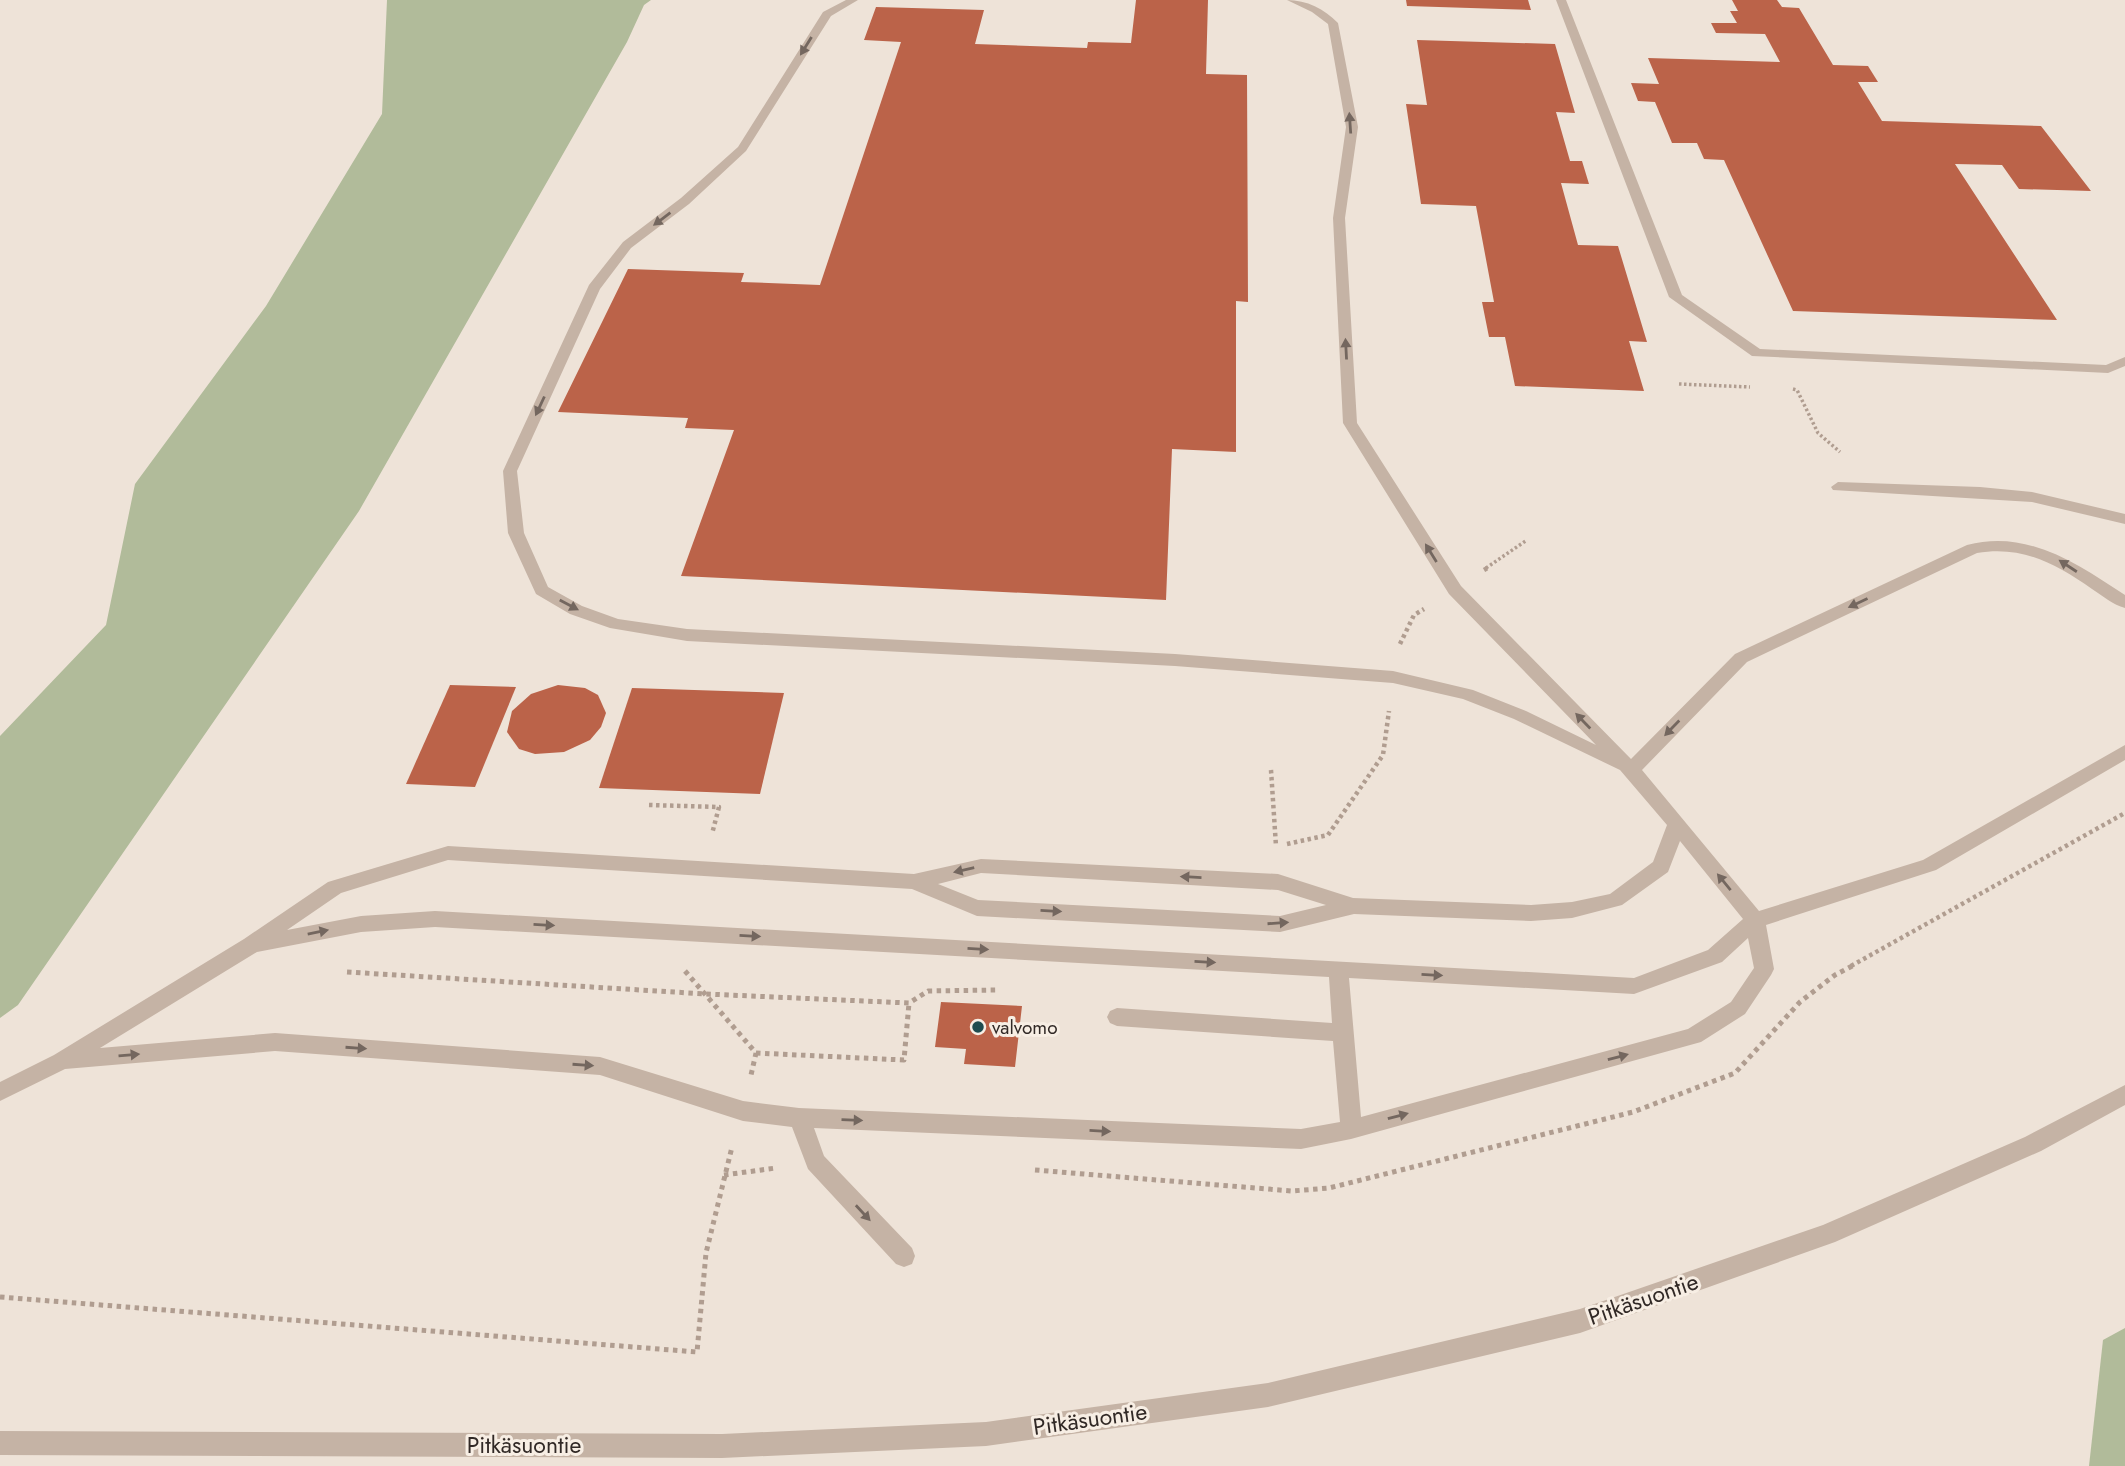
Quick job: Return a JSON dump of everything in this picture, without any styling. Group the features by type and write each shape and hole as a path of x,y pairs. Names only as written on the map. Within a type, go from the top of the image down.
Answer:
{"street":[{"path":"853,0 827,14 742,149 685,201 627,245 594,288 510,471 516,533 542,590 576,610 616,624 687,635 1175,660 1393,677 1467,694 1520,715 1631,770"},
{"path":"61,1060 275,1042 600,1066 743,1111 799,1118 1301,1139 1351,1129 1694,1036 1738,1008 1764,969 1755,920 1631,770 1455,590 1350,424 1339,218 1352,127 1333,23 1316,10 1292,0"},
{"path":"1561,0 1676,297 1757,353 2108,369 2125,361"},
{"path":"1838,487 1980,492 2032,497 2125,519"},
{"path":"1631,770 1741,658 1973,549 2003,544 2038,550 2125,603"},
{"path":"251,945 361,924 435,919 1634,986 1715,956 1755,920 1929,865 2125,752"},
{"path":"0,1092 61,1060 251,945 335,887 448,853 915,882 981,866 1278,882 1353,906 1531,913 1572,910 1615,900 1661,867 1677,824"},
{"path":"915,882 977,908 1280,924 1353,906"},
{"path":"1338,970 1351,1129"},
{"path":"1117,1017 1343,1033"},
{"name":"Pitkäsuontie","path":"0,1443 736,1445 986,1434 1268,1395 1593,1317 1827,1234 2033,1144 2125,1094"},
{"path":"799,1118 816,1162 904,1256"}],"path":[{"path":"649,805 719,807 703,869"},
{"path":"682,932 677,961 756,1053 904,1060 909,1003"},
{"path":"347,972 706,994 909,1003 928,991 989,992"},
{"path":"0,1297 697,1352 706,1253 756,1053"}],"green space":[{"path":"387,0 651,0 644,5 627,42 359,511 18,1005 0,1018 0,736 106,625 135,484 266,306 382,114"},
{"path":"2125,1328 2125,1466 2089,1466 2103,1340"}],"building":[{"path":"1136,0 1208,0 1206,74 1247,75 1248,302 1236,301 1236,452 1172,449 1166,600 681,576 734,430 685,428 688,418 558,412 628,269 744,273 741,282 820,285 901,42 864,40 876,7 984,10 975,44 1087,48 1088,42 1131,43"},
{"path":"1406,0 1528,0 1531,10 1407,6"},
{"path":"1732,0 1777,0 1782,7 1799,8 1833,65 1868,66 1878,82 1858,82 1882,121 2041,126 2091,191 2019,189 2002,165 1955,164 2057,320 1793,311 1724,160 1704,159 1697,143 1672,143 1655,102 1638,101 1631,83 1659,84 1648,58 1780,62 1765,34 1716,33 1711,23 1737,23 1730,11 1738,11"},
{"path":"1417,40 1555,44 1575,113 1556,112 1570,161 1582,161 1589,184 1561,183 1578,245 1618,246 1647,342 1629,341 1644,391 1515,386 1505,337 1489,337 1482,302 1494,302 1476,206 1421,204 1406,104 1427,105"},
{"path":"450,685 516,687 475,787 406,784"},
{"path":"558,685 585,688 598,695 606,713 601,727 590,740 564,752 535,754 519,749 507,732 512,711 531,694"},
{"path":"632,688 784,693 760,794 599,788"},
{"name":"valvomo","path":"941,1002 1022,1006 1015,1067 964,1064 966,1049 935,1047"}],"place":[{"name":"valvomo","path":"978,1027"}]}
